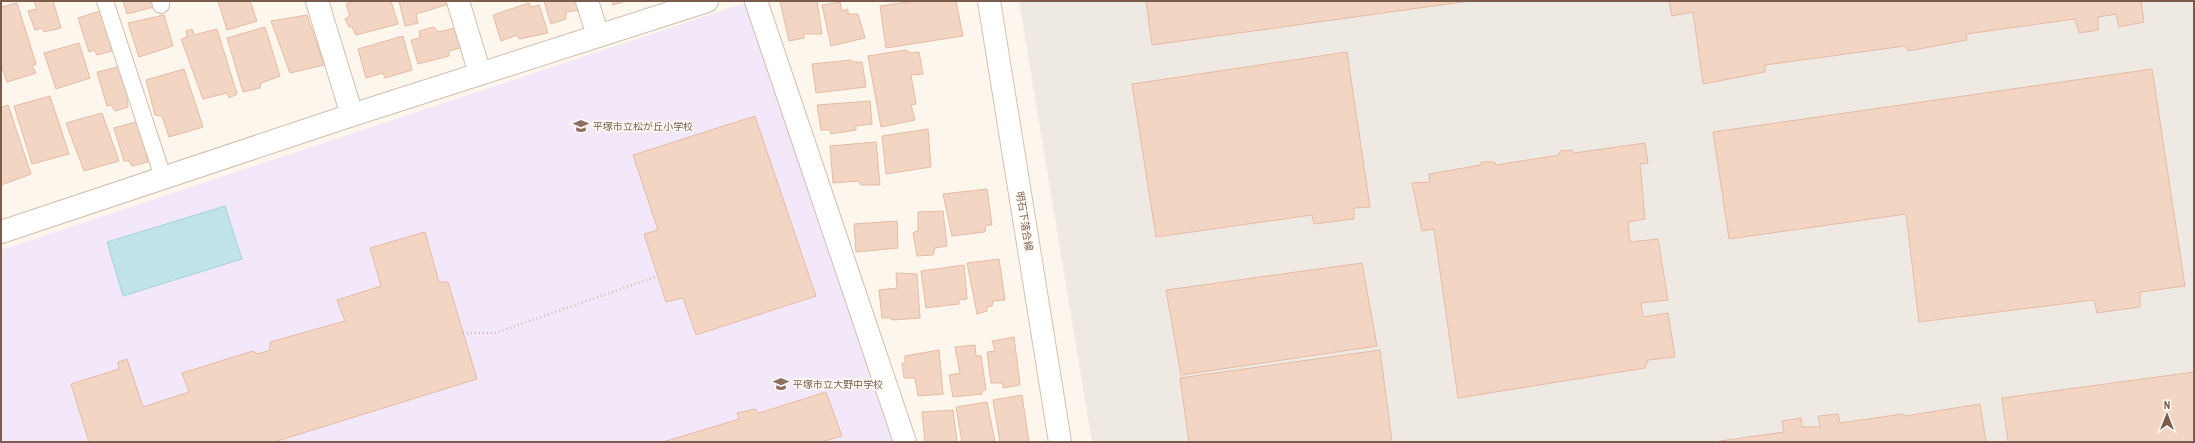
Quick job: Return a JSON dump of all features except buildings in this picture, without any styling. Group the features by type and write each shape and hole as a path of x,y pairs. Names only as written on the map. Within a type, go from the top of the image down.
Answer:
{"street":[{"path":"317,1 352,114"},
{"path":"458,1 480,74"},
{"path":"587,1 598,36"},
{"path":"1,232 352,114 707,1"},
{"path":"756,1 905,442"},
{"name":"明石下落合線","path":"989,1 1060,442"}],"lane":[{"path":"105,1 163,178"}],"path":[{"path":"463,333 495,333 658,276"}],"shaded area":[{"path":"1019,1 2194,1 2194,442 1092,442"},
{"name":"平塚市立松が丘小学校","path":"745,3 898,442 1,442 1,250"}],"water":[{"path":"225,206 242,259 123,296 107,242"}],"place":[{"name":"平塚市立松が丘小学校","path":"581,126"},
{"name":"平塚市立大野中学校","path":"781,384"}]}
